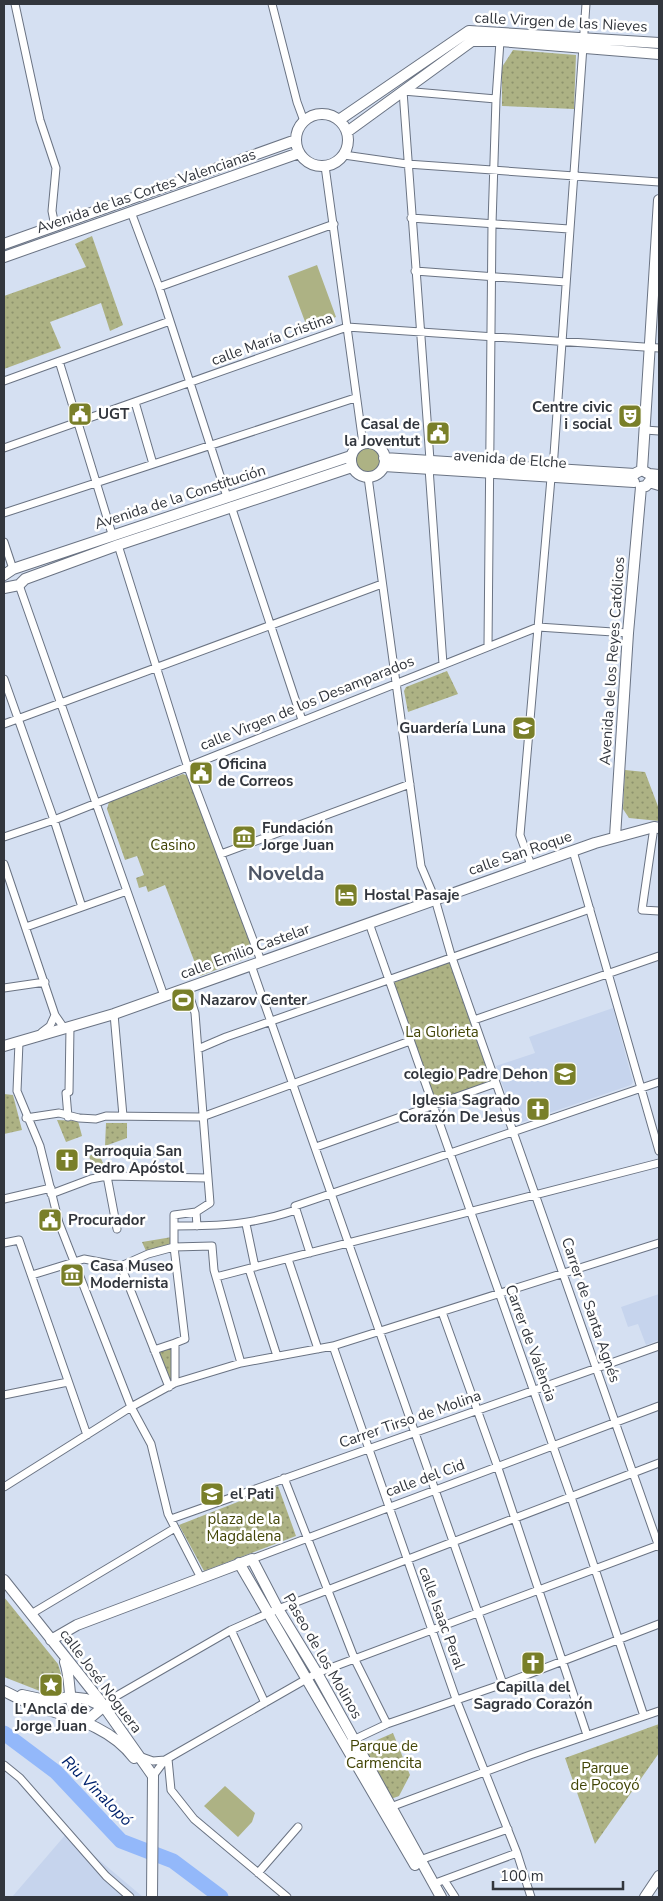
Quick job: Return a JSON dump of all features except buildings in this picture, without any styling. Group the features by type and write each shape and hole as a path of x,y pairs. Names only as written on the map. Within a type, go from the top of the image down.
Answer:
{"street":[{"path":"15,4 40,120 56,168 52,211 54,226"},
{"path":"272,4 297,102 304,121"},
{"path":"531,865 520,835 552,474 586,4"},
{"name":"calle Virgen de las Nieves","path":"339,120 468,31 659,42"},
{"name":"calle Virgen de las Nieves","path":"347,132 465,44 480,40 659,54"},
{"path":"488,646 492,224 500,41"},
{"path":"443,664 403,91 496,99"},
{"path":"318,115 333,116 339,120 347,132 347,148 344,155 339,160 325,166 310,164 299,153 296,140 300,126 304,121 318,115"},
{"name":"Avenida de las Cortes Valencianas","path":"4,244 296,140"},
{"name":"Avenida de las Cortes Valencianas","path":"4,257 299,153"},
{"path":"344,155 407,164 659,182"},
{"path":"325,166 363,444"},
{"name":"Avenida de los Reyes Católicos","path":"615,837 628,633 646,479 645,430 655,348 659,200"},
{"path":"132,212 302,720"},
{"path":"411,218 569,229"},
{"path":"159,288 334,224"},
{"path":"415,271 566,282"},
{"path":"4,381 170,321"},
{"name":"calle María Cristina","path":"4,448 347,327 655,348"},
{"path":"59,361 112,534"},
{"path":"4,513 356,398"},
{"path":"136,402 154,464"},
{"path":"645,430 659,431"},
{"path":"363,444 377,446 384,462 378,474 368,477 359,475 352,467 351,456 357,447 363,444"},
{"name":"Avenida de la Constitución","path":"15,584 351,456"},
{"name":"avenida de Elche","path":"384,462 646,479"},
{"name":"Avenida de la Constitución","path":"11,571 112,534 352,467"},
{"path":"316,1147 496,1083 452,957 435,899 421,866 368,477"},
{"path":"4,542 11,571 8,578 15,584 61,702 164,996"},
{"path":"118,545 187,766 221,854 256,963 272,1022 503,1684"},
{"path":"11,571 24,571 15,584"},
{"path":"4,724 382,584"},
{"name":"calle Virgen de los Desamparados","path":"4,837 54,820 538,627 628,633"},
{"path":"4,679 54,820 82,907"},
{"path":"221,854 410,784"},
{"path":"656,828 642,910 659,911"},
{"name":"calle San Roque","path":"435,899 615,837 656,828"},
{"path":"573,851 659,1151"},
{"path":"4,864 55,1015 67,1028 69,1092 66,1093 68,1117"},
{"path":"26,927 127,891"},
{"name":"calle Emilio Castelar","path":"4,1046 114,1014 435,899"},
{"path":"198,1050 226,1036 272,1022 590,909"},
{"name":"Carrer de València","path":"369,922 571,1496 644,1716"},
{"path":"474,1020 659,956"},
{"path":"4,988 45,982"},
{"path":"154,1350 185,1339 174,1246 174,1215 196,1212 210,1203 202,1117 196,1014 187,988"},
{"path":"114,1014 123,1116"},
{"path":"40,1034 50,1026 55,1015"},
{"path":"26,1118 59,1113 68,1117 96,1119 106,1116 202,1117 294,1085 410,1041"},
{"path":"18,1042 17,1091 26,1118 34,1129 58,1223 131,1407 150,1444 171,1519 201,1578"},
{"path":"174,1226 246,1224 659,1082"},
{"name":"Carrer de Santa Agnés","path":"496,1083 659,1545"},
{"path":"216,1277 659,1163"},
{"path":"4,1199 51,1191 107,1176 207,1178"},
{"path":"107,1176 117,1229"},
{"path":"295,1208 310,1253"},
{"path":"196,1212 197,1226"},
{"path":"246,1224 252,1268 277,1356"},
{"path":"4,1242 19,1240 87,1435"},
{"path":"4,1487 131,1407 172,1385 241,1363 333,1346 659,1243"},
{"path":"32,1276 84,1259 121,1266 148,1254 174,1246 212,1246 216,1277 241,1363"},
{"path":"288,1259 318,1349"},
{"path":"121,1266 154,1350 172,1385"},
{"path":"442,1312 498,1468 587,1735"},
{"path":"172,1385 174,1343"},
{"name":"calle Isaac Peral","path":"333,1346 456,1700 508,1829 532,1897"},
{"name":"Carrer Tirso de Molina","path":"171,1519 659,1346"},
{"path":"4,1395 68,1382"},
{"name":"calle del Cid","path":"51,1640 77,1625 659,1406"},
{"path":"79,1719 90,1718 113,1698 231,1630 273,1611 659,1462"},
{"path":"284,1478 355,1660 387,1724"},
{"path":"31,1614 175,1528"},
{"path":"139,1756 153,1761 166,1759 312,1676 659,1545"},
{"name":"Paseo de los Molinos","path":"252,1559 273,1611"},
{"name":"Paseo de los Molinos","path":"240,1564 273,1611 312,1676 434,1897"},
{"name":"calle José Noguera","path":"4,1580 103,1707 139,1756 153,1781"},
{"path":"349,1742 387,1724 503,1684 659,1624"},
{"path":"231,1630 265,1703"},
{"path":"62,1654 69,1673 70,1705 79,1719"},
{"path":"4,1692 50,1701 69,1697 86,1699 103,1707"},
{"path":"4,1692 33,1705 79,1719 108,1734 130,1753 153,1781"},
{"path":"387,1809 485,1771 659,1711"},
{"path":"152,1897 153,1781 166,1759"},
{"path":"166,1759 170,1784 177,1799 194,1819 286,1897"},
{"path":"4,1765 20,1778 106,1876 130,1897"},
{"name":"Paseo de los Molinos","path":"387,1809 441,1897"},
{"path":"258,1873 298,1827"},
{"path":"420,1860 508,1829"},
{"path":"433,1884 517,1853"},
{"path":"645,1897 659,1876"},
{"path":"444,1880 454,1897"}],"shaded area":[{"name":"colegio Padre Dehon","path":"613,1008 633,1082 631,1085 520,1123 515,1121 496,1066 535,1053 529,1037"},
{"path":"659,1294 659,1340 646,1345 638,1324 628,1327 621,1307"},
{"path":"67,1833 143,1897 12,1897"}],"green space":[{"path":"513,50 576,55 574,109 502,106 502,67"},
{"path":"92,236 123,325 110,331 101,303 50,322 61,348 4,369 4,296 86,267 75,244"},
{"path":"317,265 336,317 307,327 288,276"},
{"path":"368,447 378,451 382,461 378,471 368,475 358,471 354,461 358,451"},
{"path":"447,671 458,694 408,712 404,691 406,687"},
{"path":"625,770 645,772 659,809 659,821 629,818 623,809"},
{"name":"Casino","path":"183,774 188,776 255,955 200,976 165,885 148,892 146,886 139,888 136,878 144,875 137,856 125,860 107,809 109,802"},
{"name":"La Glorieta","path":"449,961 491,1081 435,1102 393,983"},
{"path":"4,1094 13,1095 22,1130 4,1134"},
{"path":"57,1120 78,1121 82,1136 66,1142"},
{"path":"106,1123 127,1123 127,1138 105,1146"},
{"path":"98,1152 108,1174 95,1175 89,1156"},
{"path":"172,1237 171,1245 146,1251 142,1242"},
{"path":"173,1346 174,1379 168,1381 157,1352"},
{"name":"plaza de la Magdalena","path":"278,1486 296,1536 204,1571 179,1525"},
{"path":"4,1597 58,1664 62,1677 57,1689 45,1693 4,1677"},
{"name":"Parque de Pocoyó","path":"659,1724 659,1753 595,1844 565,1758"},
{"name":"Parque de Carmencita","path":"393,1733 410,1775 399,1796 388,1800 361,1747"},
{"path":"225,1786 255,1813 252,1822 238,1837 204,1806"}],"waterway":[{"name":"Riu Vinalopó","path":"4,1733 56,1772 121,1841 173,1861 221,1897"}],"place":[{"name":"UGT","path":"80,414"},
{"name":"Centre civic i social","path":"630,416"},
{"name":"Casal de la Joventut","path":"438,433"},
{"name":"Guardería Luna","path":"524,728"},
{"name":"Oficina de Correos","path":"201,773"},
{"name":"Fundación Jorge Juan","path":"244,837"},
{"name":"Hostal Pasaje","path":"346,895"},
{"name":"Nazarov Center","path":"183,1000"},
{"name":"colegio Padre Dehon","path":"565,1074"},
{"name":"Iglesia Sagrado Corazón De Jesus","path":"538,1109"},
{"name":"Parroquia San Pedro Apóstol","path":"67,1160"},
{"name":"Procurador","path":"50,1220"},
{"name":"Casa Museo Modernista","path":"72,1275"},
{"name":"el Pati","path":"212,1494"},
{"name":"Capilla del Sagrado Corazón","path":"533,1663"},
{"name":"L'Ancla de Jorge Juan","path":"51,1685"}],"district":[{"name":"Novelda","path":"286,873"}]}
